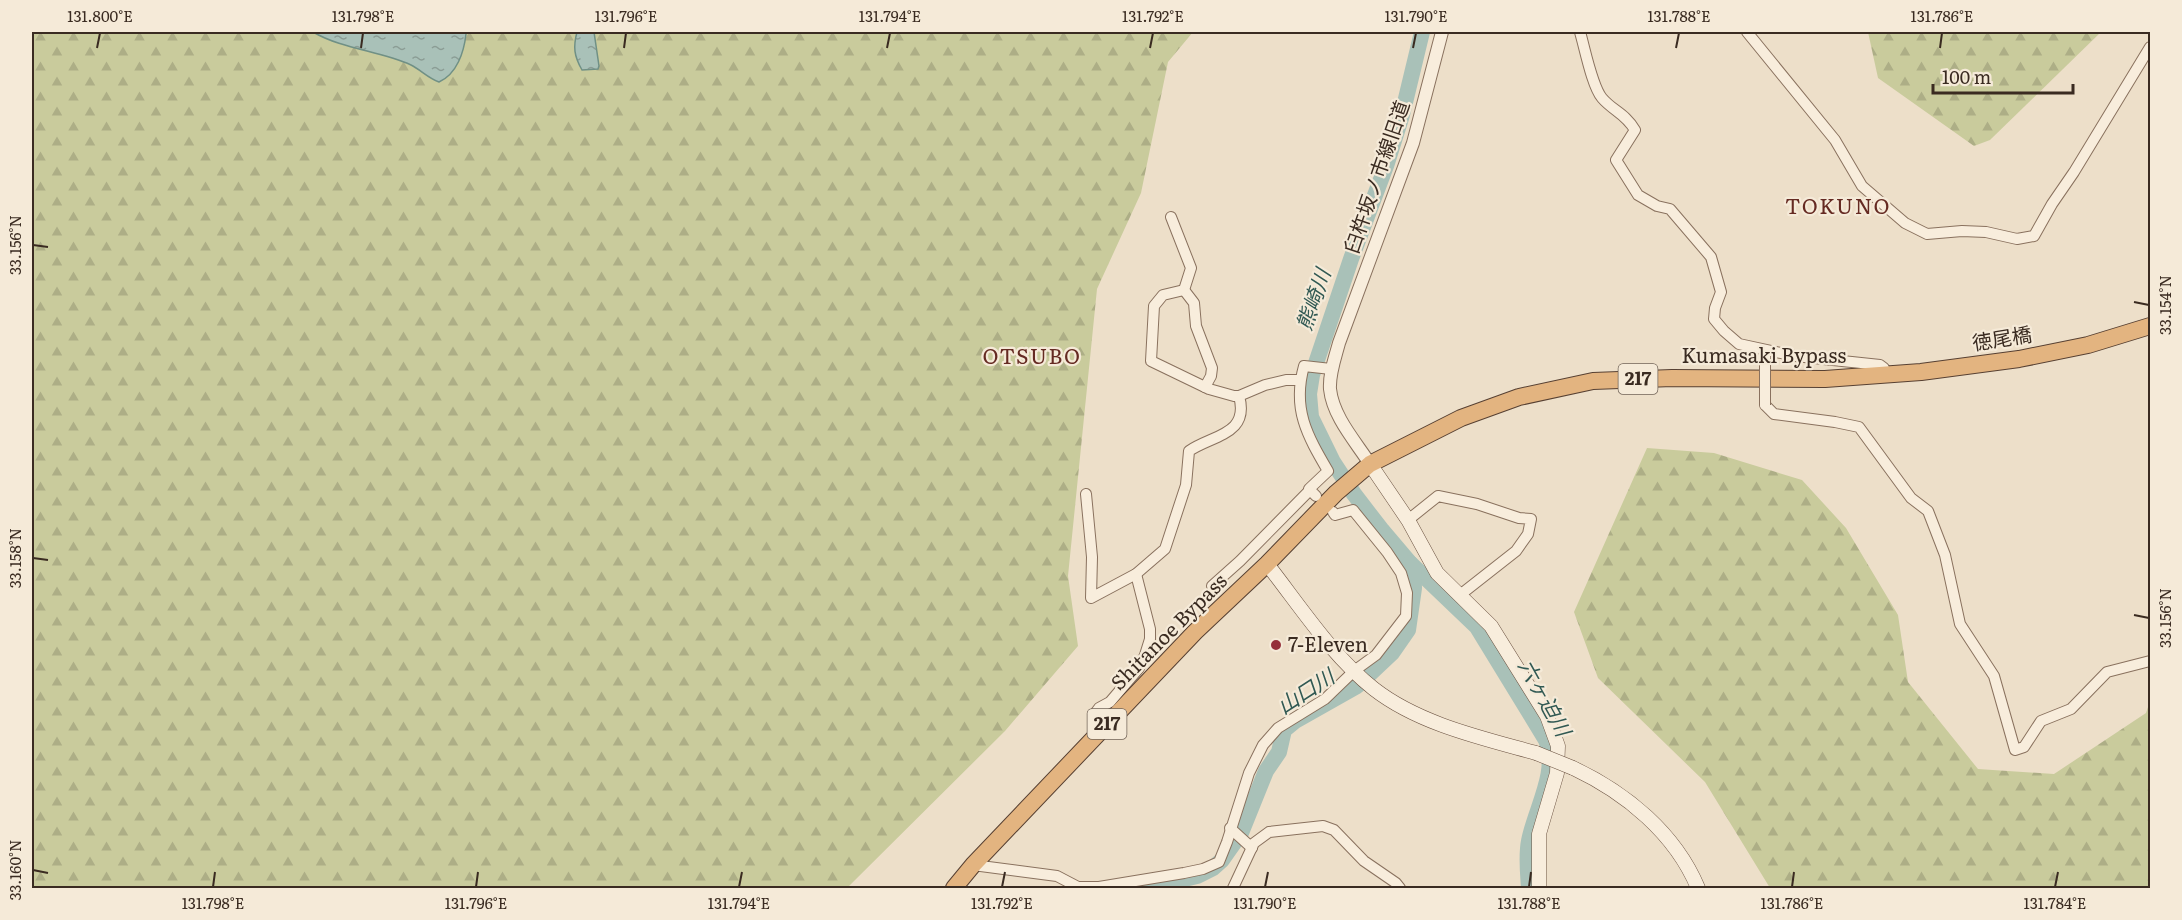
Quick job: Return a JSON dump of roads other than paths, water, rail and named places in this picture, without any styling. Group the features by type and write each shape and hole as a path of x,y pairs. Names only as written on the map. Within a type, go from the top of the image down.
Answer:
{"highway":[{"name":"徳尾橋","path":"1921,372 2019,359 2088,345 2151,326"},
{"name":"Kumasaki Bypass","path":"1370,464 1471,414 1519,397 1593,381 1672,378 1825,379 1921,372"},
{"name":"Shitanoe Bypass","path":"954,888 973,865 1195,632 1267,564 1336,493 1370,464"}],"main road":[{"path":"1370,464 1408,520 1437,573 1491,626 1547,716 1558,746 1557,773 1539,834 1539,888"},
{"path":"1267,564 1342,660 1373,687 1420,715 1463,733 1536,753 1598,780 1636,806 1666,837 1692,875 1698,888"}],"street":[{"name":"臼杵坂ノ市線旧道","path":"1370,464 1337,413 1330,390 1329,369 1413,143 1442,32"},
{"path":"1580,32 1596,89 1603,99 1628,119 1635,130 1616,160 1638,195 1657,206 1670,209 1711,257 1721,292 1714,319 1739,344 1766,353 1880,365 1884,368 1885,375"},
{"path":"1747,32 1836,140 1862,186 1905,223 1927,234 1962,231 1986,232 2017,239 2034,236 2151,47"},
{"path":"1171,217 1191,268 1184,290"},
{"path":"1184,290 1163,295 1154,306 1151,361 1219,393 1239,396 1265,385 1286,380 1300,380"},
{"path":"1184,290 1194,303 1196,326 1211,364 1211,376 1205,387"},
{"path":"1766,353 1765,405 1774,414 1859,427 1911,498 1928,511 1944,555 1960,624 1994,676 2015,750 2024,747 2041,721 2072,709 2107,672 2151,661"},
{"path":"1212,586 1313,493 1309,489 1328,471 1303,423 1299,408 1300,380 1304,366 1329,369"},
{"path":"1086,494 1092,557 1091,598 1136,574 1165,549 1186,485 1189,451 1224,435 1235,425 1241,416 1239,396"},
{"path":"1408,520 1438,496 1476,504 1519,518 1531,519 1528,534 1516,551 1460,595"},
{"path":"973,865 1057,876 1078,886 1099,887 1184,873 1219,862 1232,829 1249,772 1263,745 1278,728 1325,699 1376,656 1406,616 1407,592 1401,573 1353,510 1335,515 1333,512"},
{"path":"1279,522 1294,536"},
{"path":"1240,561 1254,576"},
{"path":"1106,726 1098,718 1096,712 1110,702 1138,668 1150,639 1147,614 1136,574"},
{"path":"1233,888 1250,847 1269,832 1323,826 1334,830 1364,861 1400,888"},
{"path":"1232,829 1250,847"}],"water":[{"path":"313,32 466,32 466,34 455,68 451,74 439,82 399,60 336,42"},
{"path":"577,32 594,32 598,69 582,70 575,51"}],"waterway":[{"name":"熊崎川","path":"1422,32 1402,115 1386,166 1351,259 1312,375 1309,394 1311,417 1333,462 1381,529 1409,562 1477,627 1546,740 1550,765 1545,790 1529,841 1527,859 1529,888"},
{"name":"山口川","path":"1147,888 1197,876 1213,868 1222,860 1241,833 1266,771 1279,752 1284,730 1295,721 1357,686 1392,653 1408,630 1414,588 1413,568 1410,563"}],"place":[{"name":"7-Eleven","path":"1276,645"}],"district":[{"name":"TOKUNO","path":"1838,207"},
{"name":"OTSUBO","path":"1032,357"}],"water label":[{"name":"六ヶ迫川","path":"1544,698"}]}
